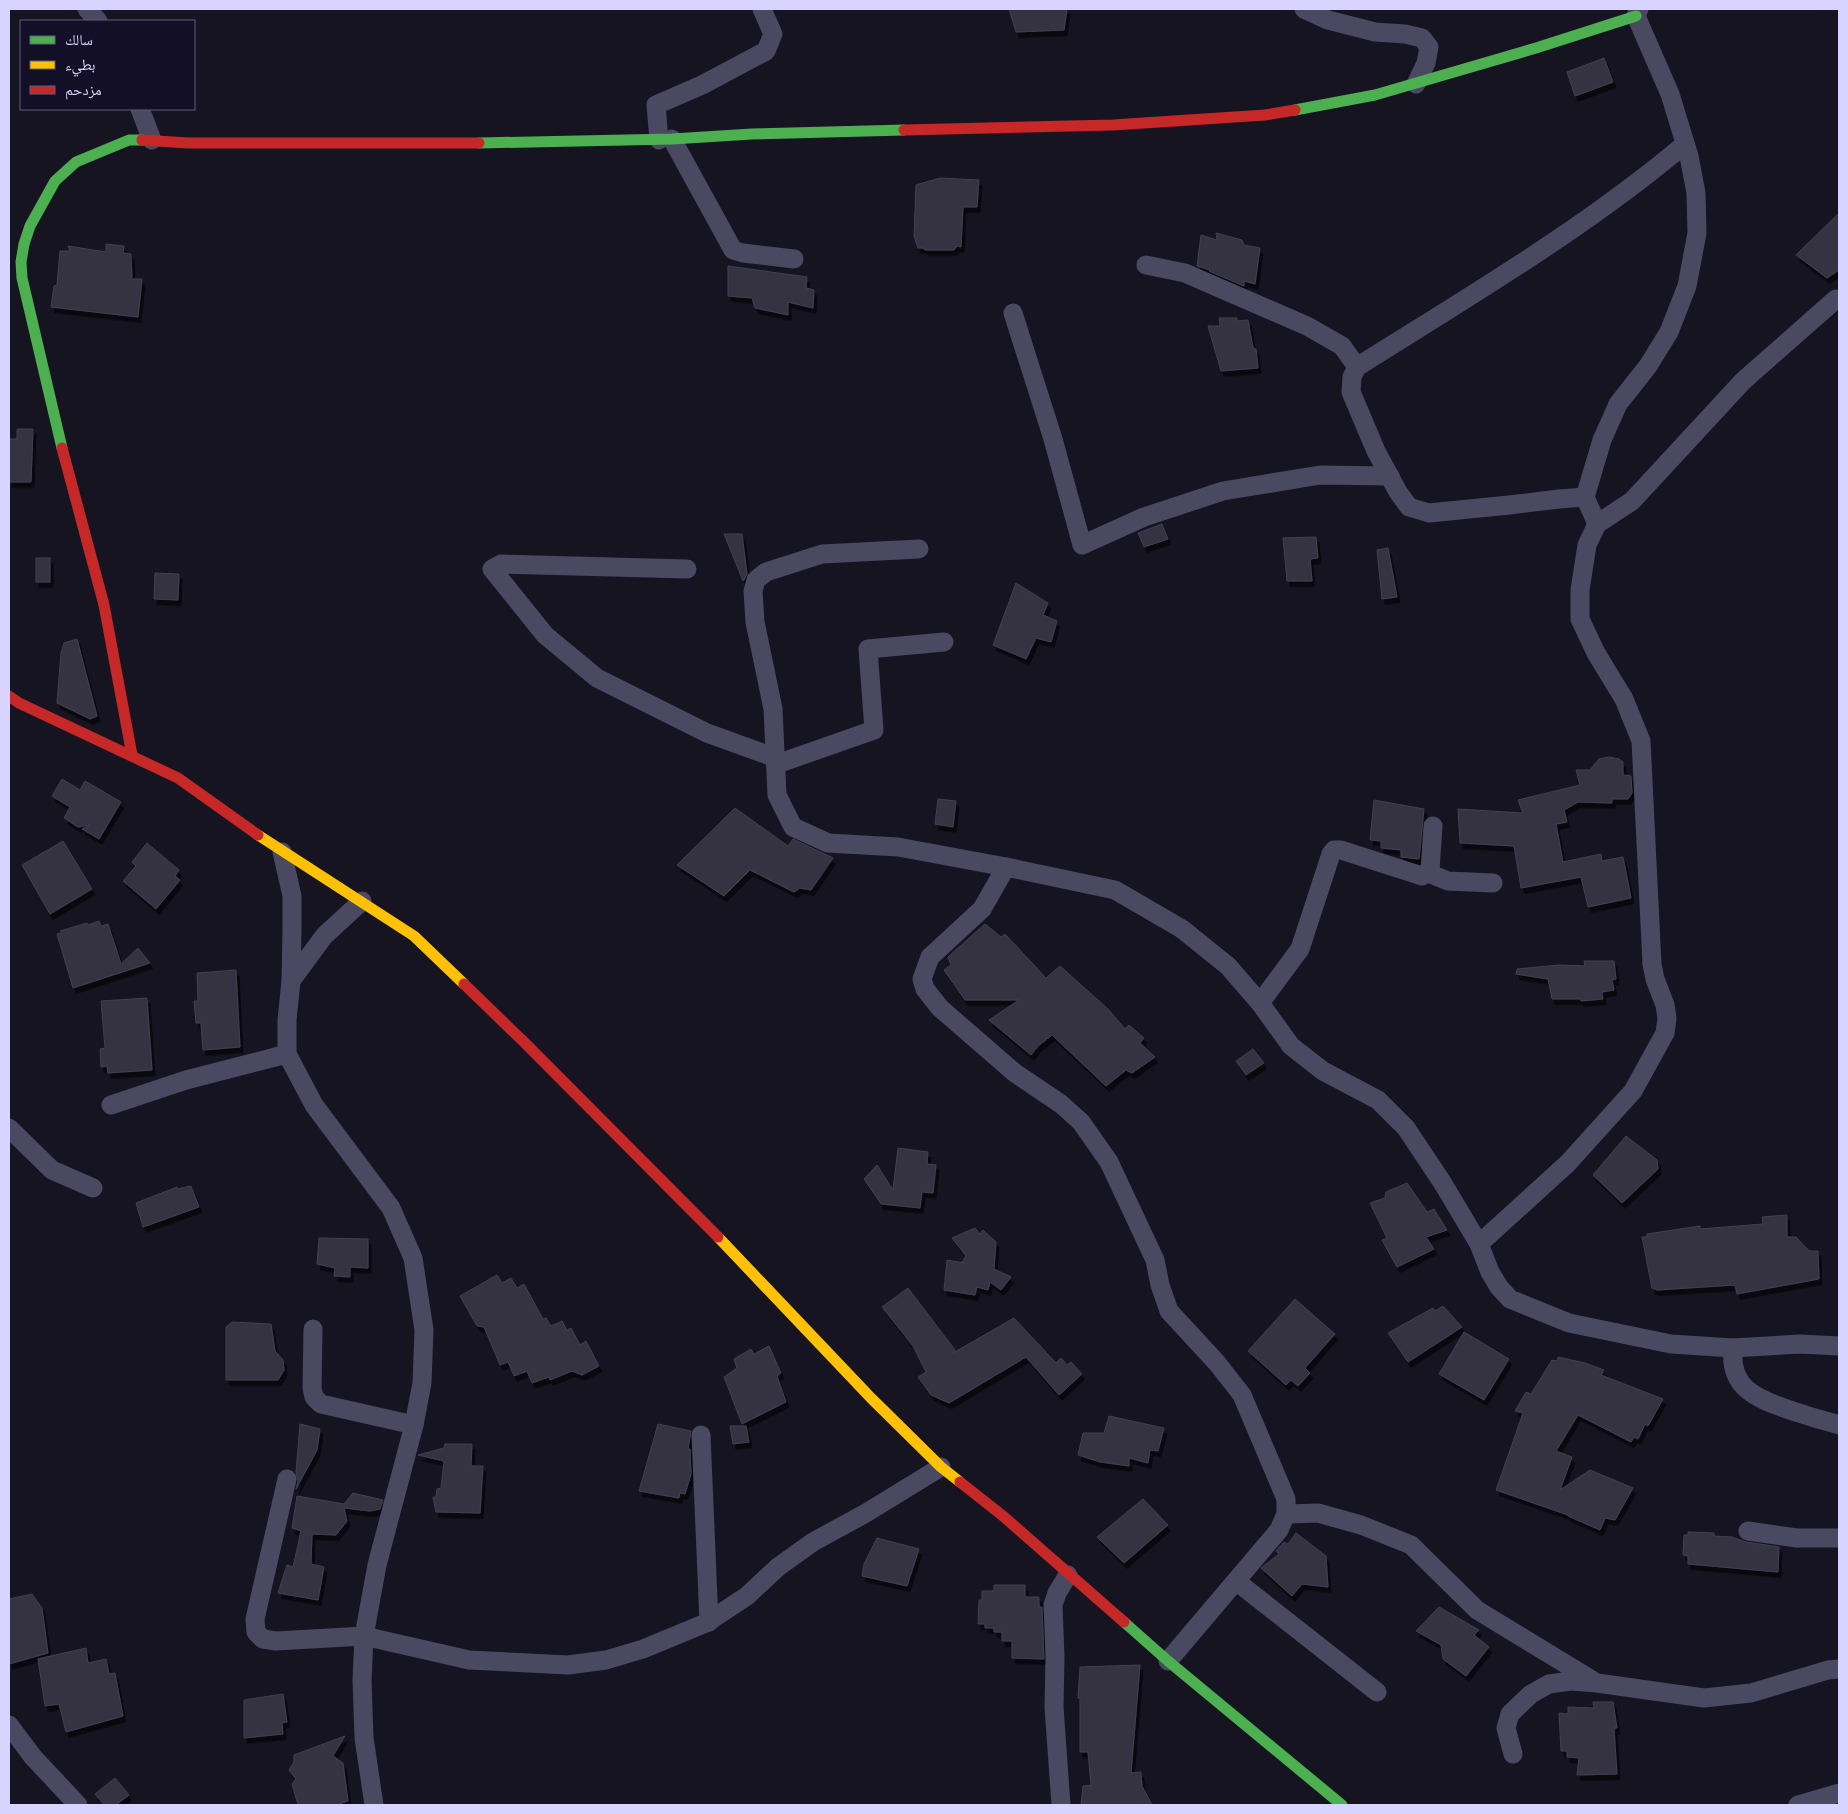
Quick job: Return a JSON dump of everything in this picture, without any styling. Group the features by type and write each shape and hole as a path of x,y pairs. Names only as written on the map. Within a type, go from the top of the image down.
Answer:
{"street":[{"path":"87,9 97,20"},
{"path":"762,9 773,34 766,51 702,85 656,105 666,140 733,250 743,253 794,259"},
{"path":"1304,9 1328,20 1375,32 1405,34 1422,38 1429,47 1426,64 1416,84"},
{"path":"132,755 104,605 62,447 22,278 21,262 30,226 55,181 76,162 129,140 188,143 440,144 666,140 752,134 1113,124 1265,115 1375,95 1416,84 1637,12 1670,94 1689,156 1696,193 1697,232 1687,286 1669,332 1648,366 1618,404 1602,440 1585,497 1597,524"},
{"path":"140,110 152,140"},
{"path":"1585,497 1429,513 1409,507 1398,492 1376,451 1351,392 1352,377 1357,368 1548,246 1612,202 1685,144"},
{"path":"1146,265 1185,274 1307,326 1342,346 1357,368"},
{"path":"1479,1244 1568,1163 1633,1092 1665,1033 1666,1005 1655,978 1652,964 1641,741 1624,699 1596,652 1580,619 1580,590 1587,545 1597,524 1632,500 1743,381 1836,299"},
{"path":"1013,313 1053,439 1082,545 1144,517 1223,491 1320,475 1390,476"},
{"path":"918,549 822,554 766,572 756,580 753,591 755,622 773,709 777,795 793,828 828,843 898,847 1006,866 1115,890 1182,929 1228,966 1260,1003 1291,1046 1323,1071 1378,1100 1406,1128 1442,1182 1479,1244 1490,1272 1499,1288 1510,1299 1570,1322 1671,1344 1733,1348 1800,1344 1839,1346"},
{"path":"688,569 501,564 492,569 545,635 597,678 707,732 776,761 874,730 868,649 944,642"},
{"path":"9,696 19,703 178,778 282,852 362,901 414,936 525,1043 730,1248 871,1398 941,1467 1003,1516 1168,1661 1342,1805"},
{"path":"1260,1003 1300,949 1327,863 1334,850 1341,850 1422,876 1430,870 1433,826"},
{"path":"282,852 292,896 291,981 286,1020 287,1054 314,1105 391,1208 413,1258 424,1330 422,1383 414,1425 377,1565 364,1636 362,1680 364,1738 374,1805"},
{"path":"1006,866 982,909 930,956 922,979 924,989 940,1008 1015,1072 1061,1104 1081,1122 1109,1162 1155,1260 1160,1285 1169,1311 1217,1363 1242,1396 1286,1499 1286,1514 1279,1530 1168,1661"},
{"path":"1428,873 1448,882 1493,883"},
{"path":"291,981 324,936 362,901"},
{"path":"111,1105 186,1080 287,1054"},
{"path":"9,1128 52,1170 93,1188"},
{"path":"313,1329 312,1388 314,1397 322,1404 414,1425"},
{"path":"1733,1348 1732,1361 1735,1372 1748,1391 1762,1400 1839,1426"},
{"path":"701,1436 709,1622"},
{"path":"287,1479 255,1619 256,1632 263,1639 276,1641 364,1636 469,1660 568,1665 606,1660 643,1648 709,1622 747,1596 778,1567 813,1542 866,1513 941,1467"},
{"path":"1286,1514 1318,1513 1361,1525 1411,1545 1477,1610 1597,1683"},
{"path":"1748,1531 1797,1538 1839,1538"},
{"path":"1061,1805 1054,1707 1056,1657 1053,1605 1056,1593 1068,1575"},
{"path":"1236,1581 1377,1692"},
{"path":"1512,1754 1506,1728 1510,1714 1531,1694 1549,1684 1571,1681 1597,1683 1704,1698 1751,1693 1828,1670 1839,1669"},
{"path":"9,1725 33,1757 78,1805"},
{"path":"1798,1805 1839,1793"}],"building":[{"path":"1009,9 1067,9 1064,30 1016,32"},
{"path":"1604,58 1613,82 1575,96 1567,72"},
{"path":"940,178 979,180 977,207 963,207 961,247 957,246 954,250 925,250 918,248 914,236 916,185"},
{"path":"1839,213 1839,270 1827,278 1796,255"},
{"path":"1216,233 1242,240 1244,245 1260,248 1255,284 1244,281 1244,286 1197,266 1201,235 1217,240"},
{"path":"106,244 124,246 123,253 131,254 132,279 142,279 138,317 51,307 54,286 57,285 60,251 70,251 68,246 106,252"},
{"path":"728,266 807,277 806,288 814,290 813,308 788,302 788,315 755,308 752,298 728,296"},
{"path":"1219,318 1237,318 1237,321 1248,320 1253,348 1256,349 1258,368 1221,371 1208,326 1220,326"},
{"path":"17,429 33,429 31,482 9,482 9,439 17,439"},
{"path":"1162,524 1168,539 1144,547 1138,533"},
{"path":"724,534 742,534 747,574 743,581"},
{"path":"1316,537 1318,558 1310,559 1312,581 1287,581 1283,538"},
{"path":"1388,548 1397,597 1382,599 1377,550"},
{"path":"36,558 50,558 50,582 36,582"},
{"path":"155,573 179,574 178,600 154,599"},
{"path":"1016,583 1048,603 1043,615 1057,621 1051,642 1036,638 1026,659 993,645"},
{"path":"77,639 97,716 90,719 57,703 61,653 64,643"},
{"path":"1609,757 1623,762 1623,775 1631,776 1632,793 1628,799 1612,799 1612,803 1578,802 1564,810 1567,822 1556,824 1563,862 1601,854 1602,861 1623,857 1631,898 1588,907 1581,877 1521,888 1514,846 1460,843 1458,809 1523,813 1518,800 1580,785 1576,770 1590,770 1599,759"},
{"path":"62,779 80,790 85,781 121,802 99,839 82,829 90,825 78,827 64,818 70,807 52,796"},
{"path":"938,799 956,801 953,827 935,824"},
{"path":"1374,800 1424,809 1419,859 1401,857 1401,850 1381,848 1381,841 1370,840"},
{"path":"735,808 788,846 793,839 833,858 811,890 800,888 794,892 750,870 724,896 677,865"},
{"path":"63,841 92,889 50,914 22,865"},
{"path":"147,843 179,870 175,876 180,880 156,909 123,881 136,866 132,862"},
{"path":"99,921 101,926 108,924 121,964 138,948 150,963 73,988 57,934 62,933 60,931"},
{"path":"985,924 1001,937 1005,934 1046,978 1060,966 1108,1009 1125,1029 1129,1025 1144,1038 1140,1043 1155,1057 1132,1073 1126,1070 1106,1086 1052,1035 1038,1046 1031,1055 989,1020 1019,1000 965,1000 944,970 951,965 948,957"},
{"path":"1584,961 1614,961 1616,979 1612,980 1614,990 1602,992 1603,999 1581,1001 1580,999 1552,999 1548,979 1516,974 1517,969 1559,965 1585,966"},
{"path":"236,970 240,1047 203,1050 201,1023 196,1023 194,1001 198,1001 197,973"},
{"path":"147,998 152,1070 108,1073 107,1066 101,1067 100,1049 105,1048 101,1001"},
{"path":"1253,1049 1264,1063 1246,1075 1236,1061"},
{"path":"1626,1136 1657,1160 1658,1169 1622,1203 1593,1175"},
{"path":"898,1148 928,1152 927,1164 936,1165 933,1193 922,1192 920,1208 881,1204 864,1179 877,1165 893,1190"},
{"path":"1407,1183 1427,1212 1434,1209 1447,1230 1426,1237 1434,1249 1397,1267 1382,1240 1387,1238 1370,1203 1385,1198 1386,1192"},
{"path":"191,1186 199,1207 143,1227 136,1203 177,1187 177,1189"},
{"path":"1787,1215 1787,1237 1796,1237 1809,1251 1818,1251 1819,1279 1737,1294 1735,1285 1657,1290 1652,1288 1642,1237 1647,1237 1647,1234 1700,1226 1700,1229 1763,1224 1762,1217"},
{"path":"975,1228 980,1234 983,1230 996,1242 994,1269 1011,1277 1001,1290 990,1282 988,1290 977,1287 975,1295 944,1290 947,1260 964,1263 962,1262 966,1256 952,1238"},
{"path":"319,1238 368,1239 368,1268 350,1267 350,1277 334,1276 335,1268 317,1264"},
{"path":"497,1275 502,1283 511,1278 517,1288 524,1284 543,1319 546,1318 551,1326 562,1321 567,1330 571,1328 580,1345 586,1341 599,1366 582,1375 572,1371 550,1380 549,1377 532,1383 527,1371 514,1376 508,1362 500,1365 484,1327 477,1326 460,1296"},
{"path":"908,1288 955,1350 953,1353 1014,1318 1056,1363 1061,1358 1067,1365 1071,1362 1082,1374 1059,1395 1026,1357 949,1403 931,1395 918,1377 926,1372 913,1346 882,1307"},
{"path":"1295,1299 1335,1334 1305,1368 1310,1373 1298,1386 1291,1380 1286,1385 1248,1351"},
{"path":"1443,1306 1462,1327 1408,1362 1388,1333 1433,1308 1435,1311"},
{"path":"232,1322 271,1324 275,1351 283,1360 284,1370 278,1380 226,1380 226,1327"},
{"path":"1464,1332 1509,1359 1484,1400 1439,1374"},
{"path":"769,1346 781,1373 777,1376 786,1402 742,1424 724,1377 737,1368 734,1359 751,1349 754,1354"},
{"path":"1558,1357 1585,1363 1604,1370 1601,1375 1663,1399 1648,1426 1645,1424 1638,1439 1634,1437 1631,1442 1578,1415 1556,1451 1572,1457 1560,1490 1590,1470 1633,1488 1615,1520 1605,1518 1600,1530 1568,1515 1496,1490 1523,1413 1515,1411 1526,1392 1531,1394 1552,1360 1557,1361"},
{"path":"1109,1416 1164,1428 1158,1451 1150,1450 1148,1463 1129,1458 1129,1466 1100,1462 1078,1455 1083,1433 1104,1433"},
{"path":"300,1424 320,1429 317,1450 296,1489 298,1481 296,1472"},
{"path":"658,1424 691,1431 688,1449 690,1449 691,1474 685,1494 680,1493 679,1498 639,1491"},
{"path":"730,1426 746,1426 749,1442 733,1444"},
{"path":"445,1444 472,1444 471,1466 483,1466 480,1513 436,1512 433,1497 436,1497 437,1489 441,1488 444,1461 418,1455 444,1448"},
{"path":"353,1493 383,1500 380,1509 370,1511 344,1508 347,1521 336,1535 312,1534 311,1564 324,1567 318,1600 278,1593 287,1565 293,1567 301,1531 292,1528 297,1496 344,1504"},
{"path":"1143,1499 1168,1525 1124,1563 1097,1537"},
{"path":"1688,1532 1714,1533 1714,1536 1732,1537 1746,1542 1779,1547 1778,1572 1688,1564 1688,1556 1683,1555 1684,1535 1688,1535"},
{"path":"1296,1533 1326,1556 1328,1587 1302,1584 1292,1596 1261,1568 1279,1554 1276,1551 1284,1542 1288,1544"},
{"path":"877,1538 919,1549 907,1586 862,1576 864,1564"},
{"path":"994,1585 1025,1585 1025,1597 1039,1597 1039,1607 1042,1607 1044,1659 1012,1658 1012,1641 1002,1641 1002,1632 994,1632 994,1628 985,1628 985,1624 978,1624 979,1600 982,1600 982,1591 994,1591"},
{"path":"32,1594 42,1608 48,1653 9,1664 9,1599"},
{"path":"1439,1607 1479,1630 1474,1635 1489,1647 1466,1676 1443,1659 1441,1645 1416,1631"},
{"path":"86,1648 88,1663 106,1659 109,1674 115,1673 123,1716 66,1732 59,1704 45,1706 38,1659"},
{"path":"1140,1665 1131,1773 1141,1772 1142,1786 1152,1805 1081,1805 1083,1786 1091,1785 1088,1752 1080,1752 1080,1698 1078,1698 1080,1667"},
{"path":"283,1694 287,1722 282,1723 283,1734 244,1738 244,1700"},
{"path":"1593,1702 1613,1702 1617,1728 1614,1728 1617,1774 1577,1775 1579,1758 1567,1757 1567,1751 1561,1751 1559,1713 1568,1714 1568,1707 1594,1708"},
{"path":"345,1736 333,1756 343,1763 348,1801 336,1805 298,1805 292,1784 296,1779 289,1770 294,1762 294,1755"},
{"path":"115,1778 129,1795 116,1805 104,1805 95,1794"}],"traffic: fast":[{"path":"1295,110 1375,95 1536,48 1636,16"},
{"path":"479,143 672,139 752,134 904,130"},
{"path":"62,448 22,278 21,262 24,244 30,226 55,181 76,162 129,140 142,140"},
{"path":"1124,1622 1168,1661 1342,1805"}],"traffic: slow":[{"path":"258,835 414,936 464,984"},
{"path":"718,1237 871,1398 941,1467 960,1482"}],"traffic: jam":[{"path":"904,130 1113,125 1265,115 1295,110"},
{"path":"142,140 188,143 479,143"},
{"path":"62,448 104,605 132,755"},
{"path":"9,696 19,703 178,778 258,835"},
{"path":"464,984 718,1237"},
{"path":"960,1482 1003,1516 1124,1622"}]}
